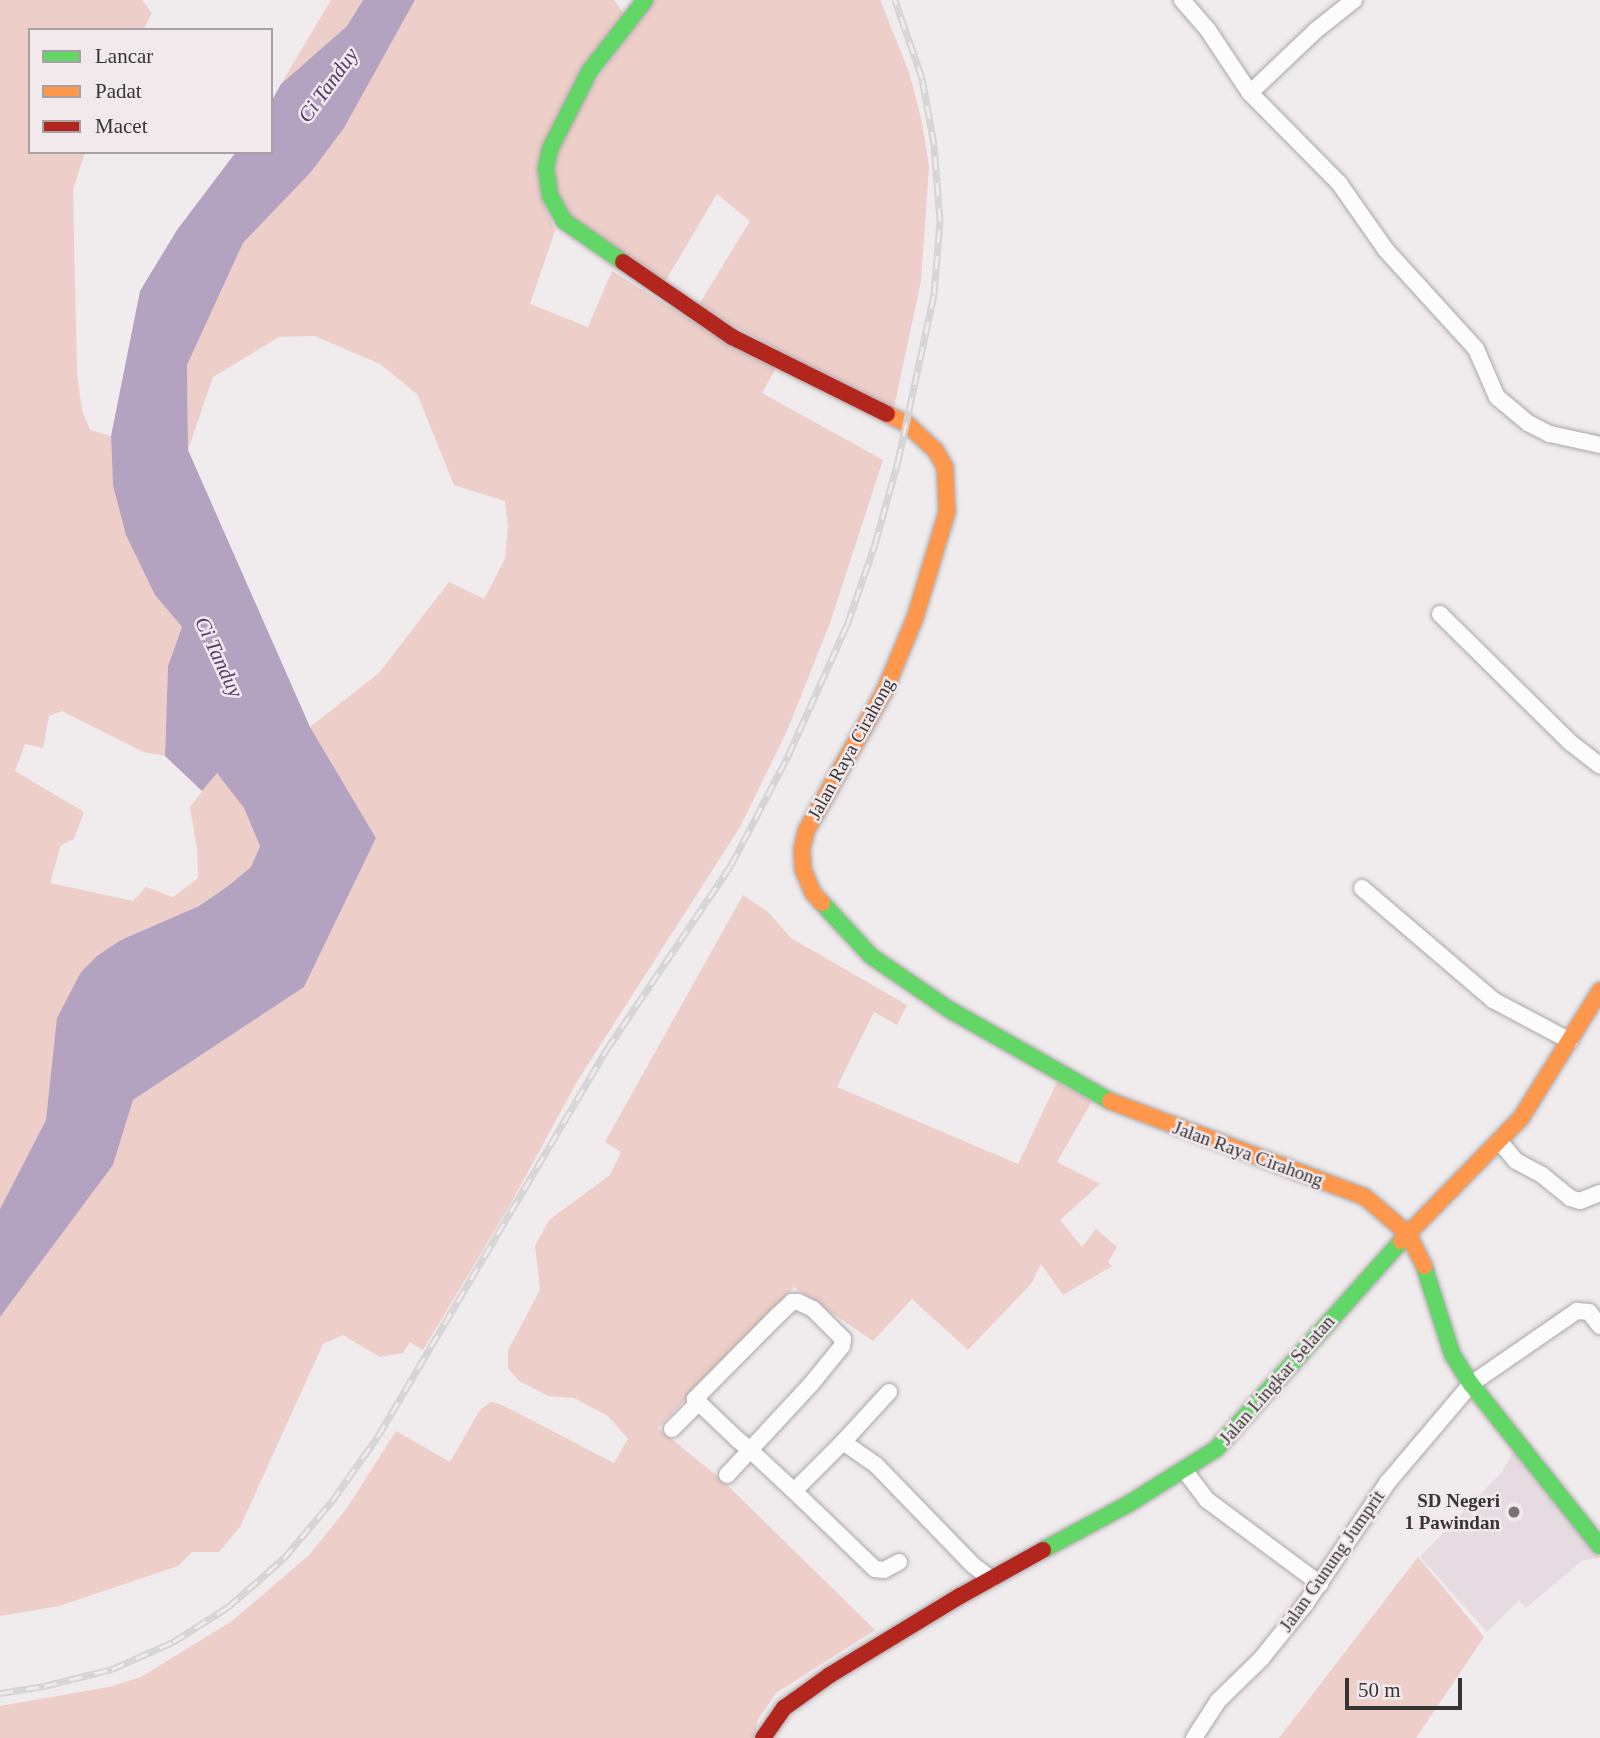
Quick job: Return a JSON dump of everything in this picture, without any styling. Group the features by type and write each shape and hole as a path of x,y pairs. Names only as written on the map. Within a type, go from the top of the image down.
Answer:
{"street":[{"name":"Jalan Raya Cirahong","path":"645,0 590,72 550,149 546,168 550,196 564,221 732,337 907,424 935,450 945,467 947,512 915,618 879,702 806,831 802,849 803,870 813,893 871,956 950,1010 1060,1074 1110,1101 1365,1197 1408,1234 1433,1289 1452,1354 1471,1384 1600,1546"},
{"path":"1182,0 1208,30 1250,93 1339,183 1386,250 1476,349 1497,397 1528,423 1550,433 1600,445"},
{"path":"1250,93 1315,31 1354,0"},
{"path":"1440,614 1571,743 1600,766"},
{"path":"1362,888 1493,1000 1570,1041"},
{"name":"Jalan Lingkar Selatan","path":"764,1738 773,1720 785,1708 830,1675 991,1579 1185,1471 1231,1436 1408,1234 1521,1118 1600,991"},
{"path":"1500,1142 1516,1161 1542,1175 1574,1201 1600,1194"},
{"path":"727,1475 750,1450 842,1346 843,1339 813,1309 792,1302 711,1380 695,1399 750,1450 875,1569 884,1570 899,1562"},
{"name":"Jalan Gunung Jumprit","path":"1194,1738 1218,1701 1261,1659 1320,1584 1388,1482 1471,1384 1577,1311 1589,1312 1600,1326"},
{"path":"794,1492 889,1392"},
{"path":"672,1429 699,1402"},
{"path":"843,1442 876,1465 973,1565 991,1579"},
{"path":"1185,1471 1207,1500 1320,1584"}],"shaded area":[{"path":"0,0 142,0 152,13 144,28 28,28 28,154 84,154 73,190 77,374 82,410 90,430 111,436 113,485 155,595 182,627 168,666 165,756 143,752 62,711 49,716 43,748 25,744 15,771 84,812 74,839 61,845 50,883 133,901 146,887 173,897 198,878 197,849 190,807 217,772 244,808 260,846 251,867 199,906 121,940 53,1070 46,1120 0,1209"},
{"path":"331,0 363,0 347,26 281,84"},
{"path":"415,0 614,0 626,17 540,193 555,231 530,304 588,327 612,271 721,339 776,368 762,393 883,460 830,623 787,731 740,827 578,1080 510,1205 423,1350 410,1342 403,1353 380,1357 343,1335 323,1344 240,1527 219,1552 192,1552 178,1566 59,1606 0,1616 0,1317 113,1165 133,1100 304,987 376,838 310,727 379,673 449,582 484,599 505,559 508,527 505,501 454,485 417,394 380,364 315,336 279,337 213,377 188,450 187,365 243,243 311,172 344,128"},
{"path":"652,0 880,0 909,72 922,122 929,166 921,281 893,412 698,306 750,221 717,194 663,285 567,219 555,192 557,150 574,113"},
{"path":"743,895 768,912 791,938 907,1005 897,1025 874,1012 837,1087 1018,1164 1057,1082 1092,1101 1057,1162 1100,1184 1060,1220 1082,1247 1096,1229 1117,1247 1108,1262 1112,1266 1063,1295 1041,1264 1031,1284 968,1350 912,1299 873,1341 794,1287 658,1428 722,1480 875,1630 776,1693 758,1719 754,1738 0,1738 0,1706 109,1687 141,1677 232,1621 309,1555 347,1508 396,1431 450,1462 480,1410 491,1402 502,1405 614,1463 628,1439 608,1416 574,1398 548,1396 519,1381 508,1368 508,1350 540,1290 535,1246 549,1220 610,1175 621,1152 605,1142"},
{"name":"SD Negeri 1 Pawindan","path":"1514,1451 1600,1558 1583,1560 1526,1608 1519,1600 1487,1632 1420,1557 1502,1472"},
{"path":"1418,1557 1484,1637 1416,1738 1279,1738"}],"water":[{"name":"Ci Tanduy","path":"363,0 415,0 344,128 311,172 243,243 187,365 188,450 310,727 376,838 304,987 133,1100 113,1165 0,1317 0,1209 46,1120 57,1018 81,972 97,956 121,940 199,906 228,886 251,867 260,846 244,808 217,773 202,791 165,756 168,666 182,627 155,595 126,535 113,485 111,436 140,291 177,230 234,154 273,154 273,98 281,84 347,26"}],"railway":[{"path":"0,1693 44,1686 112,1669 173,1642 228,1607 284,1558 332,1501 378,1436 607,1049 731,865 788,756 847,625 875,544 898,461 934,294 940,221 934,144 922,78 895,0"}],"traffic: fast":[{"path":"623,262 564,221 550,196 546,168 550,149 589,72 645,0"},
{"path":"822,903 871,956 950,1010 1110,1101"},
{"path":"1043,1550 1130,1503 1216,1449 1401,1241"},
{"path":"1424,1266 1452,1354 1471,1384 1600,1546"}],"traffic: slow":[{"path":"822,903 813,893 803,870 802,849 806,831 885,690 915,618 947,512 945,467 935,450 907,424 887,414"},
{"path":"1401,1241 1521,1118 1600,991"},
{"path":"1110,1101 1365,1197 1408,1234 1424,1266"}],"traffic: jam":[{"path":"623,262 732,337 887,414"},
{"path":"763,1738 784,1708 830,1675 960,1596 1043,1550"}],"place":[{"name":"SD Negeri 1 Pawindan","path":"1514,1512"}]}
